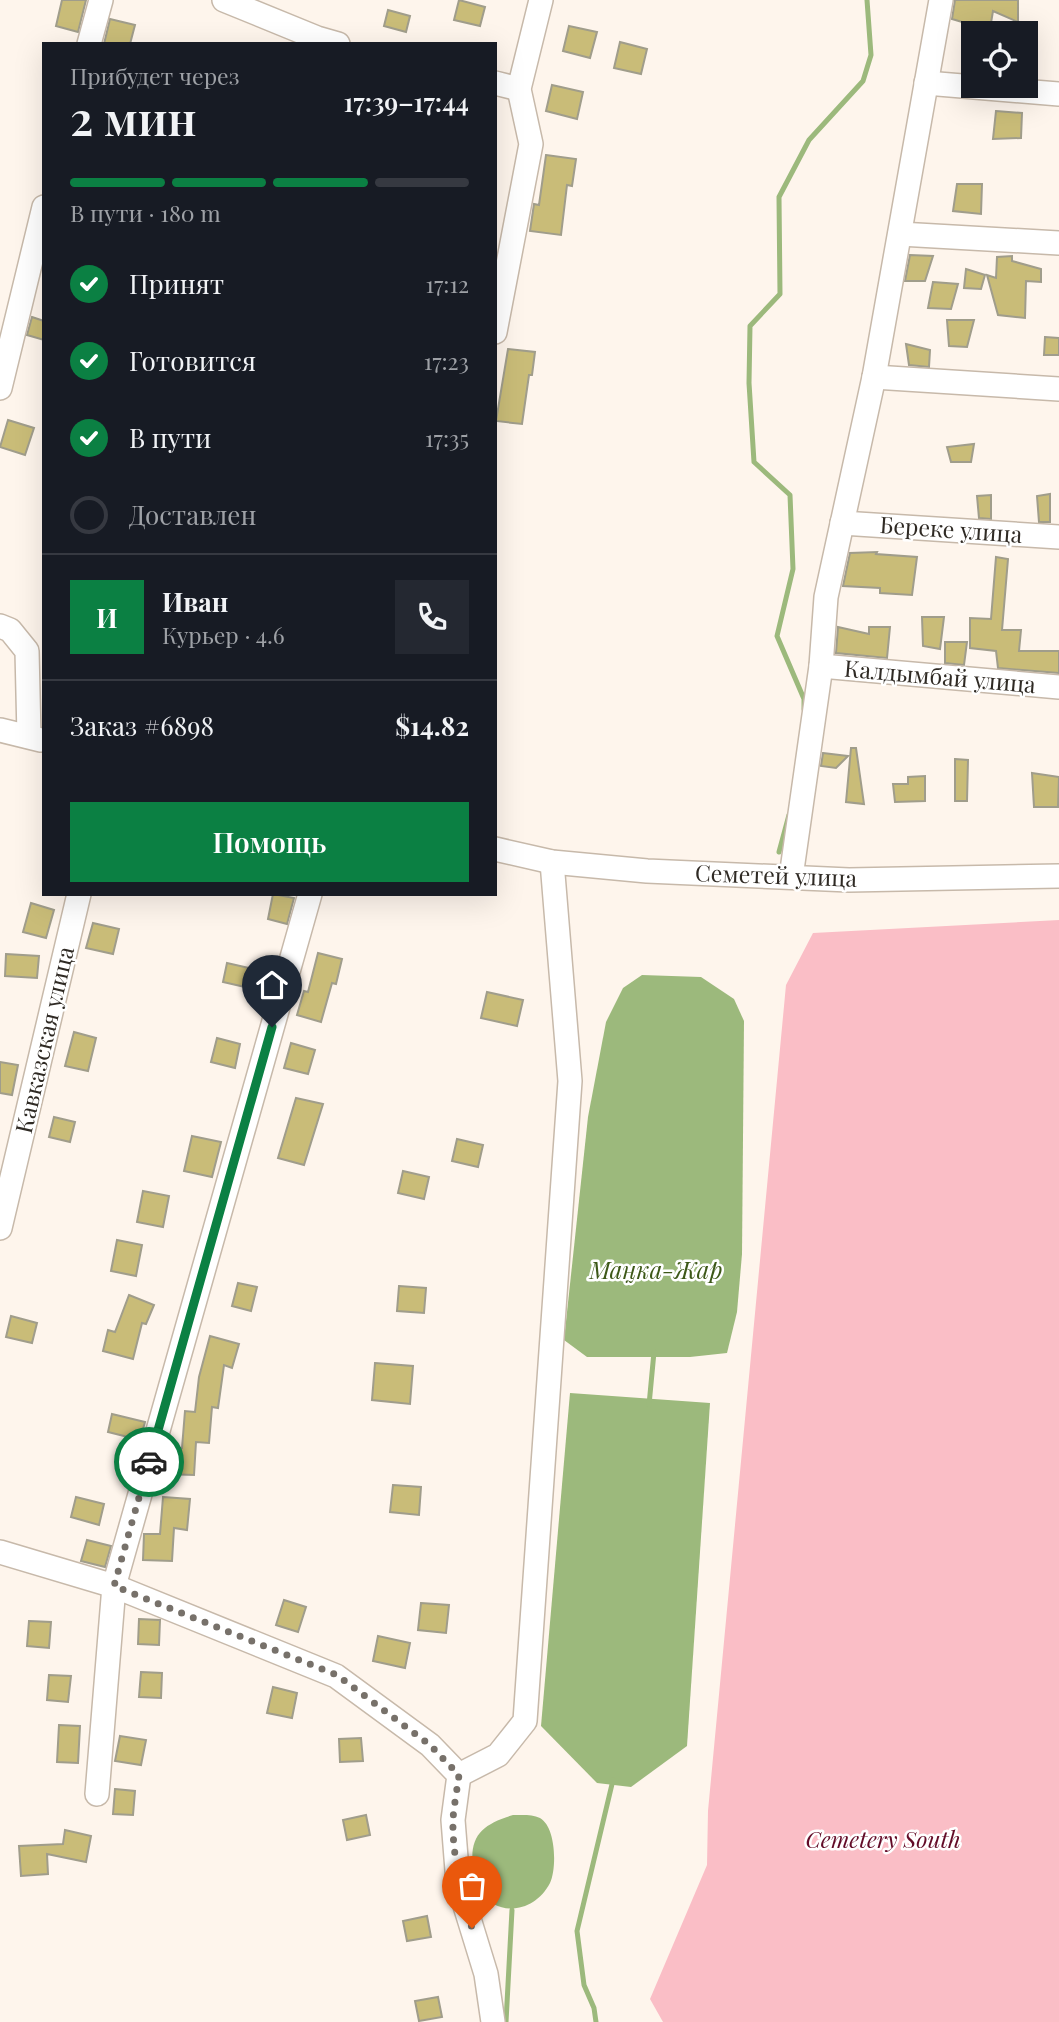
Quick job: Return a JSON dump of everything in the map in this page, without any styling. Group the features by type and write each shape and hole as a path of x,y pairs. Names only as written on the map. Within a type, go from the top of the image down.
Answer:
{"street":[{"path":"90,42 102,0"},
{"path":"224,0 331,42"},
{"path":"497,322 531,144 519,89 541,0"},
{"path":"791,877 821,666 826,597 874,377 941,0"},
{"path":"926,83 1059,94"},
{"path":"497,84 519,89"},
{"path":"0,388 42,215"},
{"path":"900,234 1059,243"},
{"path":"874,377 1059,389"},
{"name":"Береке улица","path":"842,523 1059,537"},
{"path":"0,626 10,630 27,651 36,738 0,730"},
{"name":"Калдымбай улица","path":"821,666 1059,687"},
{"name":"Семетей улица","path":"497,849 552,862 647,871 849,880 1059,876"},
{"path":"459,1775 498,1755 525,1721 570,1081 552,862"},
{"name":"Кавказская улица","path":"0,1228 79,896"},
{"path":"97,1794 114,1586 309,896"},
{"path":"0,1552 114,1586 337,1675 430,1745 459,1775"},
{"path":"459,1775 453,1820 458,1883 486,1974 493,2022"}],"green space":[{"name":"Cemetery South","path":"1059,920 1059,2022 663,2022 650,1999 707,1865 708,1811 786,985 813,933"}],"water":[{"name":"Маңка-Жар","path":"642,975 701,977 734,999 744,1021 742,1254 737,1312 727,1353 690,1357 587,1357 564,1340 588,1117 606,1022 623,988"},
{"path":"570,1393 710,1403 687,1746 631,1787 597,1783 541,1726"},
{"path":"513,1815 534,1816 545,1823 554,1848 554,1868 550,1883 535,1900 516,1908 507,1908 497,1906 478,1889 472,1856 476,1838 481,1832 494,1822"}],"building":[{"path":"62,0 86,0 78,32 56,26"},
{"path":"459,0 485,7 480,26 454,20"},
{"path":"955,0 1018,0 1018,21 993,11 991,21 961,22 952,19"},
{"path":"388,10 410,16 406,32 384,26"},
{"path":"110,19 135,25 131,42 104,42"},
{"path":"569,26 597,32 590,58 563,51"},
{"path":"620,42 647,49 641,74 614,68"},
{"path":"552,85 583,92 577,119 546,111"},
{"path":"996,111 1022,113 1021,138 993,139"},
{"path":"546,155 576,159 572,186 567,185 561,235 530,231 534,204 539,205"},
{"path":"957,184 982,184 981,214 953,211"},
{"path":"910,255 933,256 925,281 905,281"},
{"path":"1012,256 1012,261 1041,269 1041,282 1026,281 1025,318 998,315 987,275 996,278 997,257"},
{"path":"966,269 985,275 981,289 964,288"},
{"path":"933,282 958,284 951,309 928,308"},
{"path":"32,317 42,320 42,339 27,335"},
{"path":"947,320 974,320 967,347 949,346"},
{"path":"1045,337 1059,338 1059,355 1044,355"},
{"path":"906,344 930,350 929,367 909,365"},
{"path":"508,349 535,352 522,424 497,421"},
{"path":"8,420 34,428 25,455 0,447"},
{"path":"974,444 971,462 951,462 947,447"},
{"path":"1050,494 1050,522 1039,522 1037,496"},
{"path":"991,495 991,519 979,518 977,496"},
{"path":"877,552 876,554 917,557 912,595 880,593 880,588 843,586 850,553"},
{"path":"996,557 1008,559 1002,630 1021,630 1019,651 1059,651 1059,673 998,668 996,651 970,648 970,618 991,619"},
{"path":"922,617 944,617 940,649 923,646"},
{"path":"838,627 869,634 869,627 890,627 887,658 836,653"},
{"path":"945,642 967,642 964,665 945,663"},
{"path":"851,748 856,748 864,804 846,802"},
{"path":"823,753 848,756 836,768 821,766"},
{"path":"955,759 968,760 967,801 955,801"},
{"path":"1032,773 1059,777 1058,807 1034,807"},
{"path":"925,776 925,801 895,802 893,784 908,784 908,777"},
{"path":"273,896 294,898 287,924 268,919"},
{"path":"31,903 54,910 46,938 23,932"},
{"path":"93,923 119,929 113,954 86,948"},
{"path":"318,953 342,959 336,984 332,983 321,1022 297,1015 304,991 308,992"},
{"path":"6,954 39,956 37,978 5,976"},
{"path":"227,963 249,968 245,987 223,982"},
{"path":"487,992 523,1000 517,1026 481,1018"},
{"path":"74,1032 96,1038 88,1071 65,1066"},
{"path":"217,1038 240,1044 235,1068 211,1062"},
{"path":"291,1043 315,1050 308,1074 284,1068"},
{"path":"0,1062 18,1065 12,1095 0,1093"},
{"path":"296,1098 323,1104 304,1165 278,1158"},
{"path":"54,1117 75,1122 70,1142 49,1137"},
{"path":"192,1136 221,1142 212,1177 184,1171"},
{"path":"457,1139 483,1145 478,1167 452,1161"},
{"path":"403,1171 429,1177 424,1199 398,1193"},
{"path":"143,1191 169,1196 163,1227 137,1222"},
{"path":"117,1240 142,1245 136,1276 111,1271"},
{"path":"238,1283 257,1287 251,1311 232,1306"},
{"path":"399,1286 426,1288 424,1313 397,1311"},
{"path":"129,1295 154,1305 146,1324 142,1323 133,1359 103,1351 108,1330 115,1332"},
{"path":"11,1316 37,1323 32,1343 6,1337"},
{"path":"210,1336 239,1344 232,1368 224,1365 218,1408 212,1407 209,1443 196,1442 194,1475 165,1474 168,1448 182,1448 185,1411 195,1412 199,1377"},
{"path":"375,1363 413,1366 410,1404 372,1400"},
{"path":"112,1414 145,1422 140,1440 108,1432"},
{"path":"393,1485 421,1487 419,1515 390,1512"},
{"path":"76,1497 104,1504 99,1525 71,1517"},
{"path":"163,1497 190,1499 187,1530 174,1528 172,1561 143,1560 144,1534 160,1534"},
{"path":"87,1540 111,1546 105,1567 81,1561"},
{"path":"284,1600 306,1607 298,1632 276,1625"},
{"path":"421,1603 449,1605 446,1633 418,1630"},
{"path":"139,1619 160,1620 159,1645 138,1644"},
{"path":"29,1621 51,1622 49,1648 27,1646"},
{"path":"378,1636 410,1643 405,1668 373,1661"},
{"path":"141,1672 162,1673 161,1698 139,1697"},
{"path":"49,1675 71,1676 68,1702 47,1700"},
{"path":"273,1687 297,1693 292,1718 267,1713"},
{"path":"59,1725 80,1726 78,1763 57,1762"},
{"path":"120,1736 146,1740 141,1765 115,1761"},
{"path":"361,1738 363,1761 340,1762 339,1739"},
{"path":"115,1789 135,1791 133,1815 113,1814"},
{"path":"366,1815 370,1835 347,1840 343,1820"},
{"path":"65,1830 91,1836 86,1862 47,1854 48,1874 21,1876 19,1846 63,1844"},
{"path":"427,1916 431,1937 407,1941 403,1921"},
{"path":"438,1997 442,2017 419,2021 415,2001"}],"waterway":[{"path":"804,709 804,699 777,636 793,569 790,495 754,462 749,383 750,326 780,294 779,197 809,140 863,81 871,55 867,0"},
{"path":"779,852 789,815"},
{"path":"649,1405 654,1352"},
{"path":"596,2022 594,2008 584,1985 577,1931 613,1780"},
{"path":"506,2022 512,1910"}],"way so far":[{"path":"149,1462 114,1586 337,1675 430,1745 459,1775 453,1820 458,1883 472,1928"}],"route":[{"path":"149,1462 272,1027"}]}
